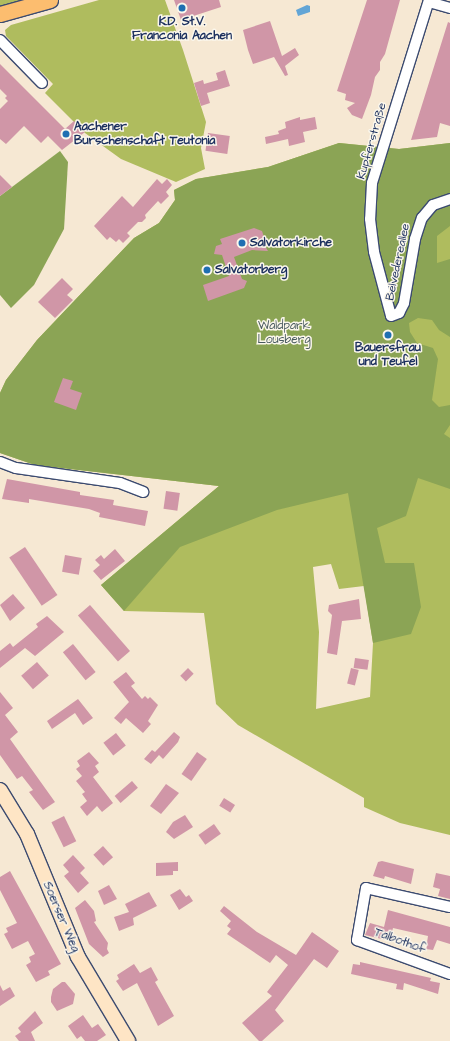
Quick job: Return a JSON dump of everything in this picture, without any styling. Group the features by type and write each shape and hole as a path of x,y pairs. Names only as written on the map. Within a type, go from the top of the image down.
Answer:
{"main road":[{"path":"0,14 50,0"}],"street":[{"path":"429,1 450,8"},
{"name":"Kupferstraße","path":"391,316 374,252 370,219 372,183 429,1"},
{"path":"0,40 42,83"},
{"name":"Belvedereallee","path":"391,316 399,313 404,303 415,239 422,218 433,205 450,199"},
{"path":"0,462 16,468 120,483 143,492"},
{"name":"Soerser Weg","path":"0,790 27,834 78,957 128,1041"},
{"name":"Talbothof","path":"450,907 366,888 357,940 450,974"}],"green space":[{"path":"0,0 37,0 0,10"},
{"path":"99,0 165,0 206,122 201,148 205,169 176,182 121,159 85,133 45,93 53,84 6,36 5,30 11,25"},
{"name":"Waldpark Lousberg","path":"339,143 399,149 450,143 450,835 400,823 364,807 364,798 238,725 216,704 204,613 124,611 101,585 219,486 35,465 0,453 0,393 6,380 37,340 134,238 159,223 175,200 174,190 196,179 268,167","holes":["331,564 339,589 364,586 373,643 370,697 316,709 319,632 313,567"]},
{"name":"Waldpark Lousberg","path":"339,143 399,149 450,143 450,226 437,236 437,263 450,259 450,337 439,330 432,320 418,318 409,323 410,332 417,343 433,348 438,359 432,400 439,407 450,405 450,425 444,434 450,438 450,489 418,478 406,516 377,528 385,563 414,563 421,607 411,634 373,643 348,493 277,510 180,547 124,611 101,585 219,486 35,465 0,453 0,393 6,380 37,340 134,238 159,223 175,200 174,190 196,179 268,167"},
{"path":"60,151 68,162 64,229 34,285 11,308 0,295 0,196"}],"water":[{"path":"307,5 310,6 310,12 298,16 296,10"}],"building":[{"path":"174,0 219,0 221,7 181,20"},
{"path":"367,0 400,0 385,54 380,62 380,70 375,77 371,95 362,119 352,115 347,108 355,103 345,100 346,94 337,91"},
{"path":"270,21 282,56 295,48 299,55 285,66 288,75 285,76 274,57 253,64 248,50 243,30"},
{"path":"448,22 450,23 450,126 440,123 437,137 411,140"},
{"path":"0,64 65,129 74,121 85,132 62,150 48,136 41,143 24,126 6,144 0,139 0,109 8,101 5,98 7,96 0,89"},
{"path":"225,70 230,86 207,93 210,103 201,106 194,83 203,80 204,84 218,80 216,73"},
{"path":"300,117 300,120 315,117 317,129 303,132 305,142 289,146 288,139 266,144 265,137 279,134 278,131 286,128 285,122"},
{"path":"208,133 230,136 227,154 205,151"},
{"path":"0,175 12,187 0,196"},
{"path":"157,179 162,184 167,179 172,185 166,192 169,196 161,204 158,201 145,215 146,218 142,222 138,222 127,233 130,236 123,243 119,239 116,242 110,237 107,240 94,226 122,196 133,207"},
{"path":"254,228 262,231 265,240 262,241 268,251 252,250 234,257 242,279 247,281 244,288 208,301 203,285 229,276 222,255 214,254 216,246 222,244 220,239"},
{"path":"62,278 73,289 67,295 73,300 55,318 38,302"},
{"path":"63,378 73,381 70,389 82,393 76,410 54,402"},
{"path":"7,479 80,492 80,495 114,500 113,505 148,511 145,526 99,517 100,513 89,509 29,499 29,503 2,499"},
{"path":"166,491 180,493 177,511 163,509"},
{"path":"25,547 57,595 42,606 9,558"},
{"path":"115,549 125,561 101,580 93,571 100,565 95,560 101,555 104,559"},
{"path":"65,555 82,558 79,575 62,572"},
{"path":"13,594 25,608 10,621 0,605"},
{"path":"359,599 361,619 342,621 337,655 327,653 332,615 328,611 329,605"},
{"path":"90,605 130,651 118,662 78,615"},
{"path":"47,616 64,632 35,656 25,648 0,668 0,651 10,643 13,647 38,627 36,624"},
{"path":"73,644 96,672 86,680 63,652"},
{"path":"355,658 369,660 367,670 354,668"},
{"path":"37,662 49,676 33,689 21,676"},
{"path":"188,668 194,674 186,681 180,676"},
{"path":"351,668 359,670 355,685 347,684"},
{"path":"126,672 135,683 131,686 142,699 145,696 148,699 150,697 158,705 148,721 151,724 143,733 126,718 121,724 114,718 129,702 113,682"},
{"path":"0,692 13,708 5,715 18,732 10,739 55,802 43,810 29,792 33,790 22,776 17,779 0,755"},
{"path":"78,699 93,718 83,725 75,713 52,729 47,721"},
{"path":"174,732 180,737 178,742 163,759 159,755 151,764 144,759 152,750 155,752"},
{"path":"116,733 126,746 113,755 103,743"},
{"path":"89,752 99,763 95,766 99,772 93,777 113,803 102,812 97,806 87,816 80,807 87,801 82,794 85,792 76,781 82,776 76,769 80,766 77,761"},
{"path":"197,752 207,759 191,781 182,774"},
{"path":"132,781 138,788 121,803 115,796"},
{"path":"166,784 179,793 161,814 150,806"},
{"path":"224,798 235,805 230,813 219,806"},
{"path":"185,815 193,827 174,839 166,832 173,822"},
{"path":"64,816 76,841 64,847 51,822"},
{"path":"214,824 221,834 205,845 198,835"},
{"path":"103,846 113,857 103,866 93,855"},
{"path":"73,855 85,868 80,873 89,883 78,893 64,876 69,872 63,865"},
{"path":"382,861 414,869 411,884 385,876 384,879 373,876 378,862"},
{"path":"178,862 178,871 173,871 173,875 156,876 156,863"},
{"path":"10,871 61,964 48,971 50,975 36,982 26,965 31,962 29,957 35,954 28,941 12,949 4,934 8,932 6,928 17,923 0,890 0,877"},
{"path":"436,873 450,876 450,899 438,896 440,889 433,887"},
{"path":"109,885 117,899 104,905 98,891"},
{"path":"180,889 186,897 189,895 193,901 179,910 170,895"},
{"path":"149,892 157,906 133,918 134,925 119,931 114,917 129,912 125,904"},
{"path":"85,900 94,911 96,921 94,922 108,943 107,949 109,953 103,957 89,944 75,908"},
{"path":"224,906 257,932 296,955 312,932 339,951 327,968 314,959 275,1010 284,1021 262,1041 259,1041 242,1023 272,996 267,992 288,965 276,955 270,963 227,934 231,929 227,926 231,921 220,911"},
{"path":"388,910 450,927 450,944 437,940 433,950 426,949 428,936 393,928 390,941 365,935 370,923 384,927"},
{"path":"360,962 431,978 430,981 440,983 438,994 404,983 403,990 396,989 397,984 351,974 353,964 360,965"},
{"path":"134,964 140,973 151,967 158,980 155,982 174,1016 158,1026 137,983 123,991 116,981 119,979 117,975"},
{"path":"62,982 65,982 75,994 73,1004 57,1011 51,1002 51,997 53,989"},
{"path":"0,985 3,991 10,987 15,996 0,1006"},
{"path":"35,1011 43,1023 31,1032 35,1041 19,1041 15,1036 21,1032 18,1028"},
{"path":"83,1015 92,1028 98,1024 106,1035 97,1041 85,1041 81,1036 77,1039 68,1026"}],"place":[{"name":"K.D. St.V. Franconia Aachen","path":"182,8"},
{"name":"Aachener Burschenschaft Teutonia","path":"66,134"},
{"name":"Salvatorkirche","path":"242,243"},
{"name":"Salvatorberg","path":"207,270"},
{"name":"Bauersfrau und Teufel","path":"388,335"}]}
